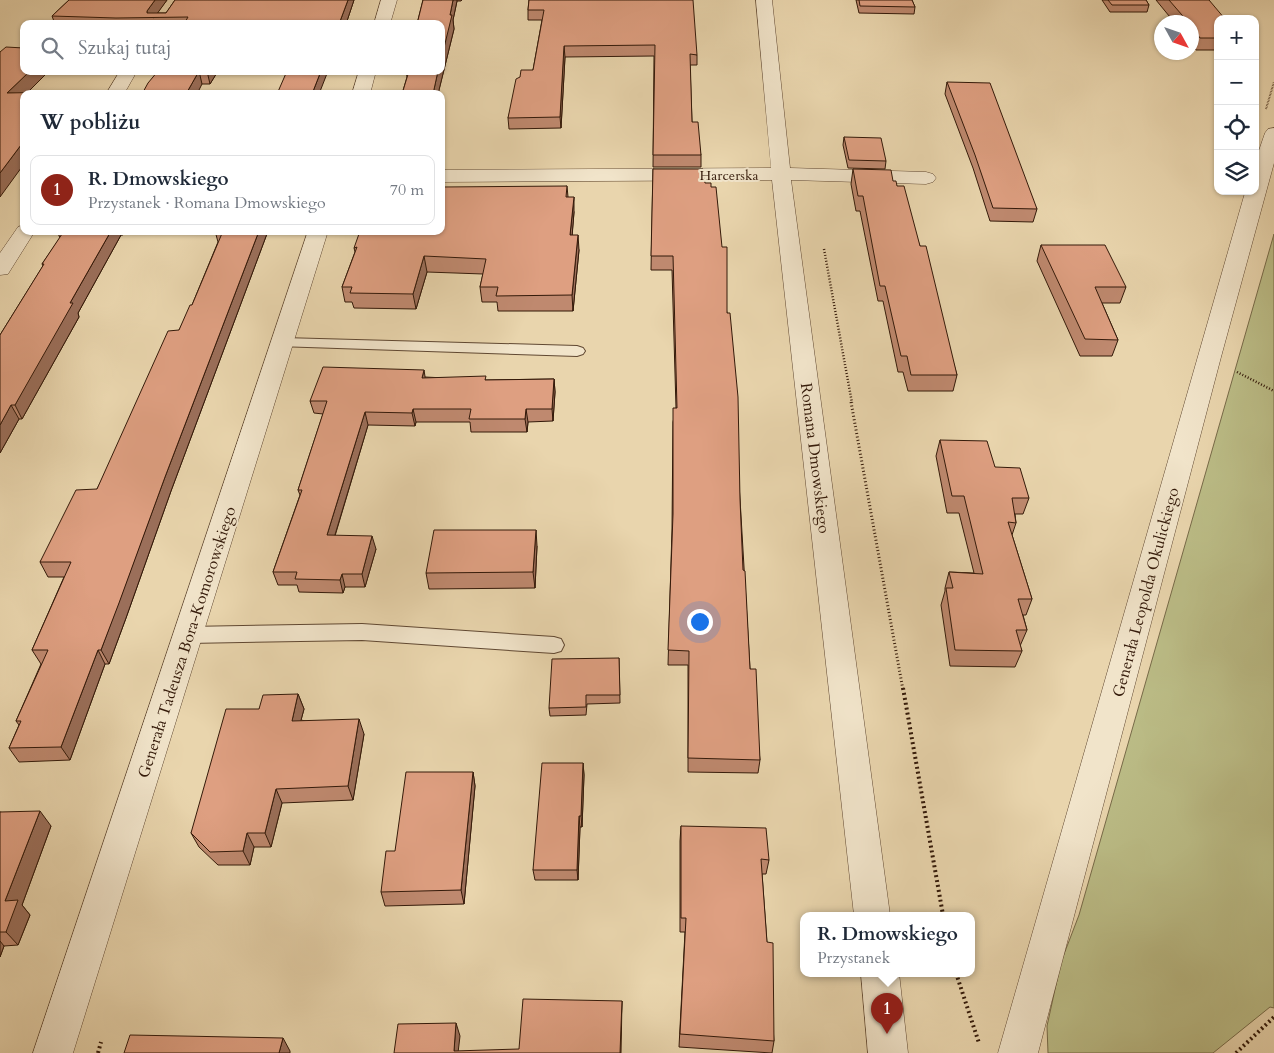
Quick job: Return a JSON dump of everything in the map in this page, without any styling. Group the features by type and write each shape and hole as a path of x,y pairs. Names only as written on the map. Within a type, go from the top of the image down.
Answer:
{"street":[{"path":"383,20 389,0"},
{"name":"Romana Dmowskiego","path":"764,0 781,174 872,912"},
{"path":"117,90 127,75"},
{"path":"362,90 367,75"},
{"name":"Generała Leopolda Okulickiego","path":"1018,1053 1225,300 1274,133"},
{"name":"Harcerska","path":"445,176 781,174 926,178"},
{"path":"0,269 22,235"},
{"name":"Generała Tadeusza Bora-Komorowskiego","path":"53,1053 317,235"},
{"path":"880,977 888,1053"}],"lane":[{"path":"283,343 577,351"},
{"path":"188,635 362,632 554,645"}],"path":[{"path":"823,243 942,912"},
{"path":"957,977 980,1045 985,1049"},
{"path":"1236,1053 1274,1017"}],"green space":[{"path":"1274,234 1274,1008 1270,1007 1213,1053 1048,1053 1047,1026 1061,962 1079,915"}],"building":[{"path":"69,0 155,0 147,13 166,13 175,0 348,0 340,20 186,20 188,17 116,18 52,16"},
{"path":"423,0 453,0 450,15 452,15 445,44 445,20 418,20"},
{"path":"529,0 693,0 697,55 690,54 692,122 698,122 701,155 653,155 655,45 564,46 560,117 508,118 516,79 520,77 521,70 533,70 544,10 528,10"},
{"path":"859,0 912,0 915,7 860,6"},
{"path":"1108,0 1146,0 1149,5 1112,5"},
{"path":"1169,0 1209,0 1222,15 1214,15 1214,38 1200,38 1199,15 1182,15"},
{"path":"6,47 20,48 20,75 26,75 7,93 20,93 20,146 0,173 0,52"},
{"path":"155,75 197,75 188,90 144,90"},
{"path":"285,75 319,75 314,90 279,90"},
{"path":"408,75 437,75 434,90 403,90"},
{"path":"947,82 990,83 1037,209 993,208"},
{"path":"844,137 881,138 886,161 849,160"},
{"path":"653,169 703,169 705,183 711,183 711,187 716,187 722,247 727,247 727,313 730,313 738,397 743,570 745,571 750,669 756,669 760,760 688,758 689,651 668,650 673,514 673,408 677,408 673,256 651,256"},
{"path":"853,169 891,170 893,181 896,181 897,186 904,186 920,246 926,246 957,375 911,375 907,356 901,356 885,286 880,286 863,196 858,196"},
{"path":"567,186 566,197 574,197 570,235 578,235 572,295 496,296 498,287 480,287 486,259 424,256 413,294 350,293 352,287 342,287 357,247 354,248 359,235 445,235 445,187"},
{"path":"61,235 109,235 70,303 73,303 15,405 11,405 0,425 0,335 44,264 42,264"},
{"path":"221,235 257,235 101,650 98,650 61,747 9,748 21,721 16,721 48,650 32,650 71,562 40,562 76,490 97,489 168,331 179,330 190,305 192,305"},
{"path":"1041,245 1105,245 1126,287 1095,287 1118,340 1085,339"},
{"path":"323,367 424,370 422,378 486,376 485,380 554,379 552,409 526,409 525,419 469,419 471,409 413,409 412,413 365,412 327,535 372,536 362,574 342,574 340,580 295,579 297,572 273,572 302,490 298,490 327,401 310,401"},
{"path":"940,440 987,441 995,467 1020,468 1029,498 1012,498 1016,523 1008,522 1032,599 1018,599 1027,630 1016,630 1022,651 955,650 946,588 953,588 949,572 983,574 964,496 952,496"},
{"path":"434,530 536,530 533,572 426,573"},
{"path":"619,658 620,695 586,695 586,707 549,708 552,659"},
{"path":"298,694 292,721 359,719 348,786 276,789 265,833 247,833 243,851 210,852 191,833 226,709 259,709 263,695"},
{"path":"542,763 583,763 577,870 533,870"},
{"path":"406,772 473,772 461,890 381,892 386,851 395,851"},
{"path":"40,811 5,901 18,900 6,932 0,932 0,812"},
{"path":"681,826 766,828 769,860 761,859 767,942 773,943 774,1041 680,1034 686,918 681,918"},
{"path":"523,999 622,1001 620,1053 394,1053 398,1024 456,1023 454,1051 519,1049"},
{"path":"130,1035 283,1038 279,1053 124,1053"}],"place":[{"name":"R. Dmowskiego","path":"887,1034"}]}
